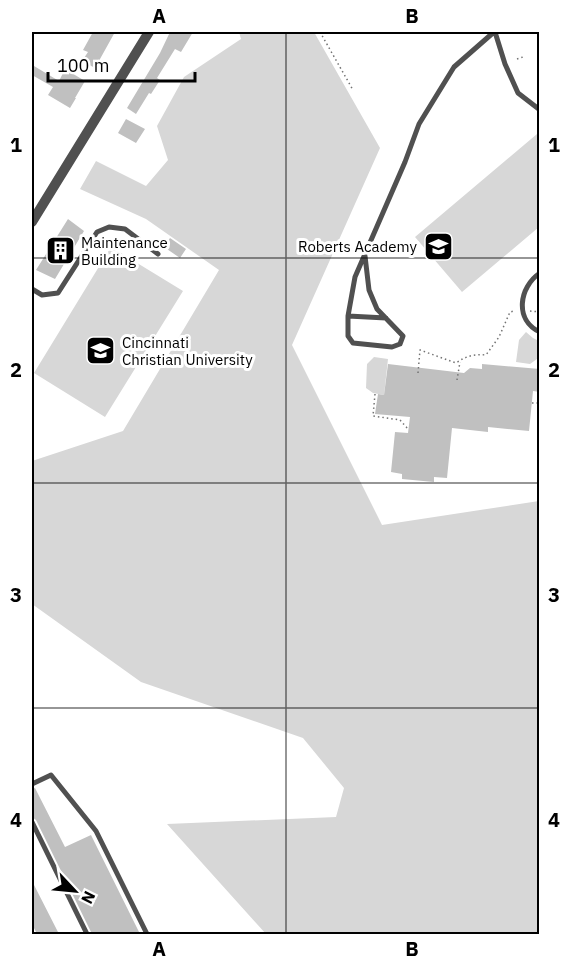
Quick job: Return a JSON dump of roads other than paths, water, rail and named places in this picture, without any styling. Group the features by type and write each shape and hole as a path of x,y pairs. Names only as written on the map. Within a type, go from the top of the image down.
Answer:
{"street":[{"path":"32,222 149,32"}],"lane":[{"path":"365,256 369,290 377,309 403,336 400,344 392,347 353,344 348,336 348,316 355,277 419,124 447,78 454,67 495,32 505,64 518,93 540,110"},
{"path":"32,289 42,295 58,293 97,232 109,227 125,229 159,254"},
{"path":"540,273 529,283 523,296 522,310 527,323 540,332"},
{"path":"348,316 386,318"},
{"path":"32,784 51,775 96,831 147,934"},
{"path":"32,822 87,934"}],"place":[{"name":"Roberts Academy","path":"438,246"},
{"name":"Maintenance Building","path":"60,251"},
{"name":"Cincinnati Christian University","path":"101,351"}]}
